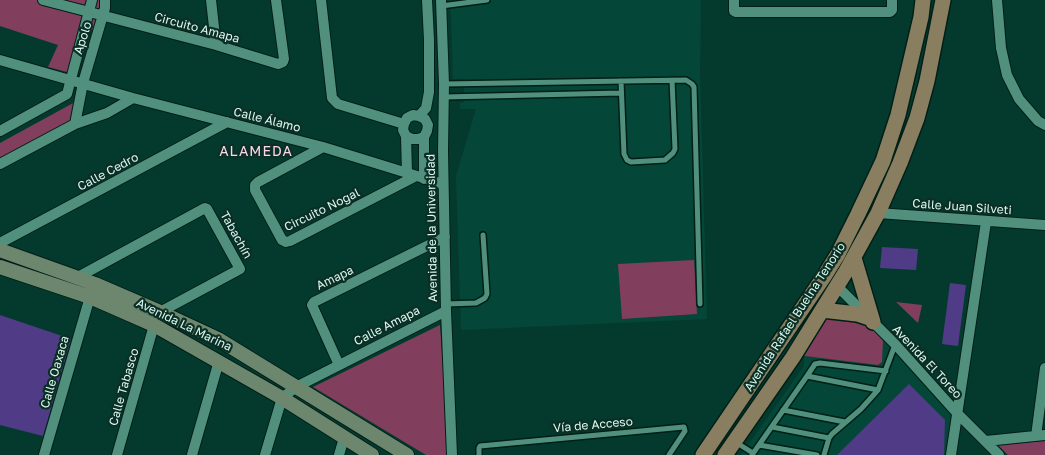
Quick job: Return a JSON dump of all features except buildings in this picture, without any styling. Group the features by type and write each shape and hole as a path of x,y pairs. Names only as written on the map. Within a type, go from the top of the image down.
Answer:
{"main road":[{"name":"Avenida Rafael Buelna Tenorio","path":"703,455 825,275 850,230 883,161 904,93 923,0"},
{"name":"Avenida Rafael Buelna Tenorio","path":"725,455 793,357 854,258 878,213 917,118 927,81 942,0"},
{"name":"Avenida La Marina","path":"0,250 78,277 92,290 282,398 372,455"},
{"path":"854,258 871,320"},
{"name":"Avenida La Marina","path":"0,267 92,290 160,312 218,339 407,455"},
{"path":"825,275 837,286"},
{"path":"822,310 857,314 871,320"}],"street":[{"name":"Circuito Amapa","path":"43,0 278,64 284,59 276,0"},
{"name":"Apolo","path":"0,131 66,95 92,0"},
{"name":"Apolo","path":"75,124 83,83 106,0"},
{"path":"211,0 216,46"},
{"path":"322,0 332,98 338,104 404,124"},
{"path":"419,116 426,108 429,92 427,0"},
{"path":"734,0 734,11 736,12 890,12 892,10 892,0"},
{"path":"997,0 1001,48 1007,75 1019,99 1038,121 1045,125"},
{"name":"Avenida de la Universidad","path":"441,3 444,84 443,184 446,308 452,455"},
{"path":"0,60 70,80"},
{"name":"Calle Álamo","path":"70,80 323,147 443,184"},
{"path":"0,164 75,124 107,113 133,98"},
{"path":"413,115 425,119 428,125 416,176 404,130 407,118 413,115"},
{"name":"Calle Cedro","path":"0,243 227,122"},
{"path":"406,136 418,140 424,136"},
{"name":"Circuito Nogal","path":"323,147 255,185 255,190 282,240 286,242 416,176"},
{"name":"Tabachín","path":"78,277 205,208 240,268 239,271 160,312"},
{"name":"Calle Juan Silveti","path":"878,213 1045,225"},
{"path":"951,455 986,222"},
{"name":"Amapa","path":"339,365 312,309 314,302 445,237"},
{"name":"Avenida El Toreo","path":"837,286 895,344 957,413 999,455"},
{"name":"Calle Oaxaca","path":"44,455 92,290"},
{"name":"Calle Amapa","path":"339,365 446,308"},
{"name":"Calle Tabasco","path":"117,455 154,325"},
{"path":"192,455 219,361"},
{"path":"265,455 282,398 296,387 339,365"},
{"path":"986,441 1040,435 1045,368"},
{"path":"339,455 344,438"}],"lane":[{"path":"441,3 487,0"},
{"path":"621,81 625,158 631,162 665,160 673,154 675,149 672,80"},
{"path":"444,84 672,80 686,80 692,84 694,87 700,304"},
{"path":"444,97 621,93"},
{"path":"446,308 476,303 485,298 487,294 483,235"},
{"path":"824,455 829,438 861,409 878,390 895,344"},
{"path":"734,441 753,454 815,364 886,370"},
{"path":"807,376 878,390"},
{"path":"784,410 845,422"},
{"name":"Vía de Acceso","path":"479,455 480,446 684,427 685,431 669,455"},
{"path":"772,427 829,438"},
{"path":"759,445 817,455"}],"shaded area":[{"path":"0,0 104,0 103,8 94,28 83,40 71,73 48,67 58,45 0,26"},
{"path":"449,0 701,0 700,73 707,319 461,330 456,176 476,109 460,109 460,103 464,102 464,79 453,79"},
{"path":"75,102 70,122 0,160 0,143"},
{"path":"694,260 697,314 622,319 618,264"},
{"path":"896,302 922,305 918,323"},
{"path":"829,315 866,321 883,341 882,362 878,365 805,356 804,350"},
{"path":"866,321 955,419 950,455 741,455 804,366 804,350"},
{"path":"440,325 449,455 426,455 313,387"},
{"path":"1045,441 1045,455 1008,455 998,445"}],"district":[{"name":"ALAMEDA","path":"256,152"}]}
